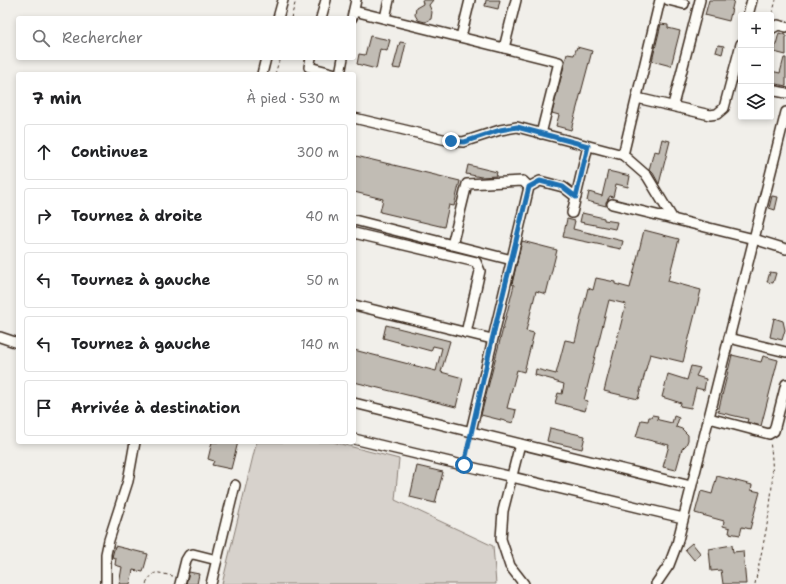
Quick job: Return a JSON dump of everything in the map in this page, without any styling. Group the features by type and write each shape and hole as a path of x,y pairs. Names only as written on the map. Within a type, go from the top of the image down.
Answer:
{"street":[{"path":"279,16 283,0"},
{"path":"322,16 326,0"},
{"path":"356,0 353,14 385,18 559,62 541,134"},
{"path":"385,18 389,0"},
{"path":"461,37 470,0"},
{"path":"504,48 516,0"},
{"path":"623,155 660,0"},
{"path":"668,0 684,4"},
{"path":"673,105 700,0"},
{"path":"749,12 752,0"},
{"path":"774,27 778,25 786,27"},
{"path":"637,98 673,105 710,115 717,114 724,108 740,48"},
{"path":"262,72 266,60"},
{"path":"310,60 309,66 329,72"},
{"path":"340,72 343,60"},
{"path":"774,91 786,93"},
{"path":"656,584 669,565 677,544 690,486 709,418 786,112"},
{"path":"356,118 451,141 464,142 500,130 517,127 623,155 647,176 673,219"},
{"path":"572,213 588,146"},
{"path":"471,431 529,187 540,181 563,187 576,197"},
{"path":"452,245 467,184 523,182 529,187"},
{"path":"612,204 754,239 786,249"},
{"path":"356,221 512,260"},
{"path":"356,233 476,262 480,271 466,333"},
{"path":"356,306 492,340"},
{"path":"0,337 16,343"},
{"path":"729,338 786,352"},
{"path":"709,418 769,434 774,431 786,384"},
{"path":"356,403 690,486"},
{"path":"356,438 683,518"},
{"path":"106,584 105,568 109,540 128,481 135,444"},
{"path":"520,444 503,511 501,539 510,566 524,584"},
{"path":"211,584 235,485"},
{"path":"180,581 189,555 193,554 217,560"}],"path":[{"path":"292,16 296,0"},
{"path":"773,12 776,0"},
{"path":"276,72 279,60"},
{"path":"464,465 471,431"},
{"path":"755,584 768,513 772,474 772,454 769,434"},
{"path":"146,584 152,574 155,573 180,581"}],"shaded area":[{"path":"256,444 341,444 399,459 395,500 493,546 496,584 222,584"}],"building":[{"path":"422,0 433,0 429,5 432,12 431,19 425,22 418,20 415,15 416,8 423,4"},
{"path":"486,0 500,0 498,9 485,6"},
{"path":"709,0 734,0 729,21 705,15"},
{"path":"661,24 668,25 668,28 680,31 671,66 652,61"},
{"path":"779,33 786,35 786,55 774,52"},
{"path":"370,36 390,40 387,51 380,49 376,69 357,64 359,54 365,55"},
{"path":"400,42 406,43 400,69 393,68"},
{"path":"718,45 724,46 722,54 716,52"},
{"path":"577,47 592,51 571,130 556,126 559,115 552,113 567,54 574,55"},
{"path":"784,58 786,58 786,86 774,84 774,72 780,73"},
{"path":"662,139 670,141 659,184 653,173 649,170 654,151 659,152"},
{"path":"356,156 460,181 454,206 449,205 444,227 380,212 383,199 356,192"},
{"path":"468,165 497,172 496,176 481,177 466,174"},
{"path":"608,171 630,176 628,187 616,184 613,197 610,196 606,202 606,206 587,201 589,192 602,196"},
{"path":"772,196 778,197 775,210 769,208"},
{"path":"582,213 604,218 604,220 617,222 615,229 580,222"},
{"path":"567,219 575,221 573,229 623,241 621,249 563,237"},
{"path":"644,230 679,239 668,281 701,290 683,362 650,354 638,399 604,391 626,304 609,300 584,400 588,401 585,411 555,403 558,393 562,394 564,384 535,375 536,369 556,374 565,340 575,342 588,288 593,290 596,278 615,282 615,284 630,288"},
{"path":"522,241 557,250 546,294 536,291 526,331 534,333 524,372 517,370 507,408 516,410 513,423 481,415 514,285 512,284"},
{"path":"770,272 776,273 773,283 767,282"},
{"path":"774,318 783,321 785,330 782,340 770,337"},
{"path":"386,325 450,341 441,372 463,378 456,407 356,382 356,351 436,371 442,348 433,346 431,351 383,338"},
{"path":"732,355 761,362 763,356 778,360 761,426 747,422 748,419 718,412"},
{"path":"691,366 700,368 696,376 706,379 704,390 696,388 691,408 680,406 681,403 662,397 668,374 687,380"},
{"path":"652,415 658,416 657,419 659,420 672,423 674,416 679,418 676,427 682,429 688,435 688,440 682,449 676,470 663,467 669,445 636,437 641,420 648,421 649,417"},
{"path":"550,428 585,436 582,449 547,441"},
{"path":"212,444 237,444 231,469 212,465 214,461 208,459"},
{"path":"417,466 443,472 435,503 410,497"},
{"path":"717,476 752,485 751,490 760,492 750,529 742,527 740,535 729,533 730,528 723,526 724,521 695,513 701,491 712,494"},
{"path":"692,543 701,554 694,560 685,549"},
{"path":"732,545 733,552 743,551 746,584 723,584 721,570 711,571 709,549"},
{"path":"115,546 148,554 143,572 133,570 130,584 119,584 122,567 115,565 116,558 112,557"},
{"path":"189,572 199,574 197,584 186,584"}],"route":[{"path":"451,141 464,142 500,130 517,127 588,146 576,197 563,187 540,181 529,187 464,465"}]}
